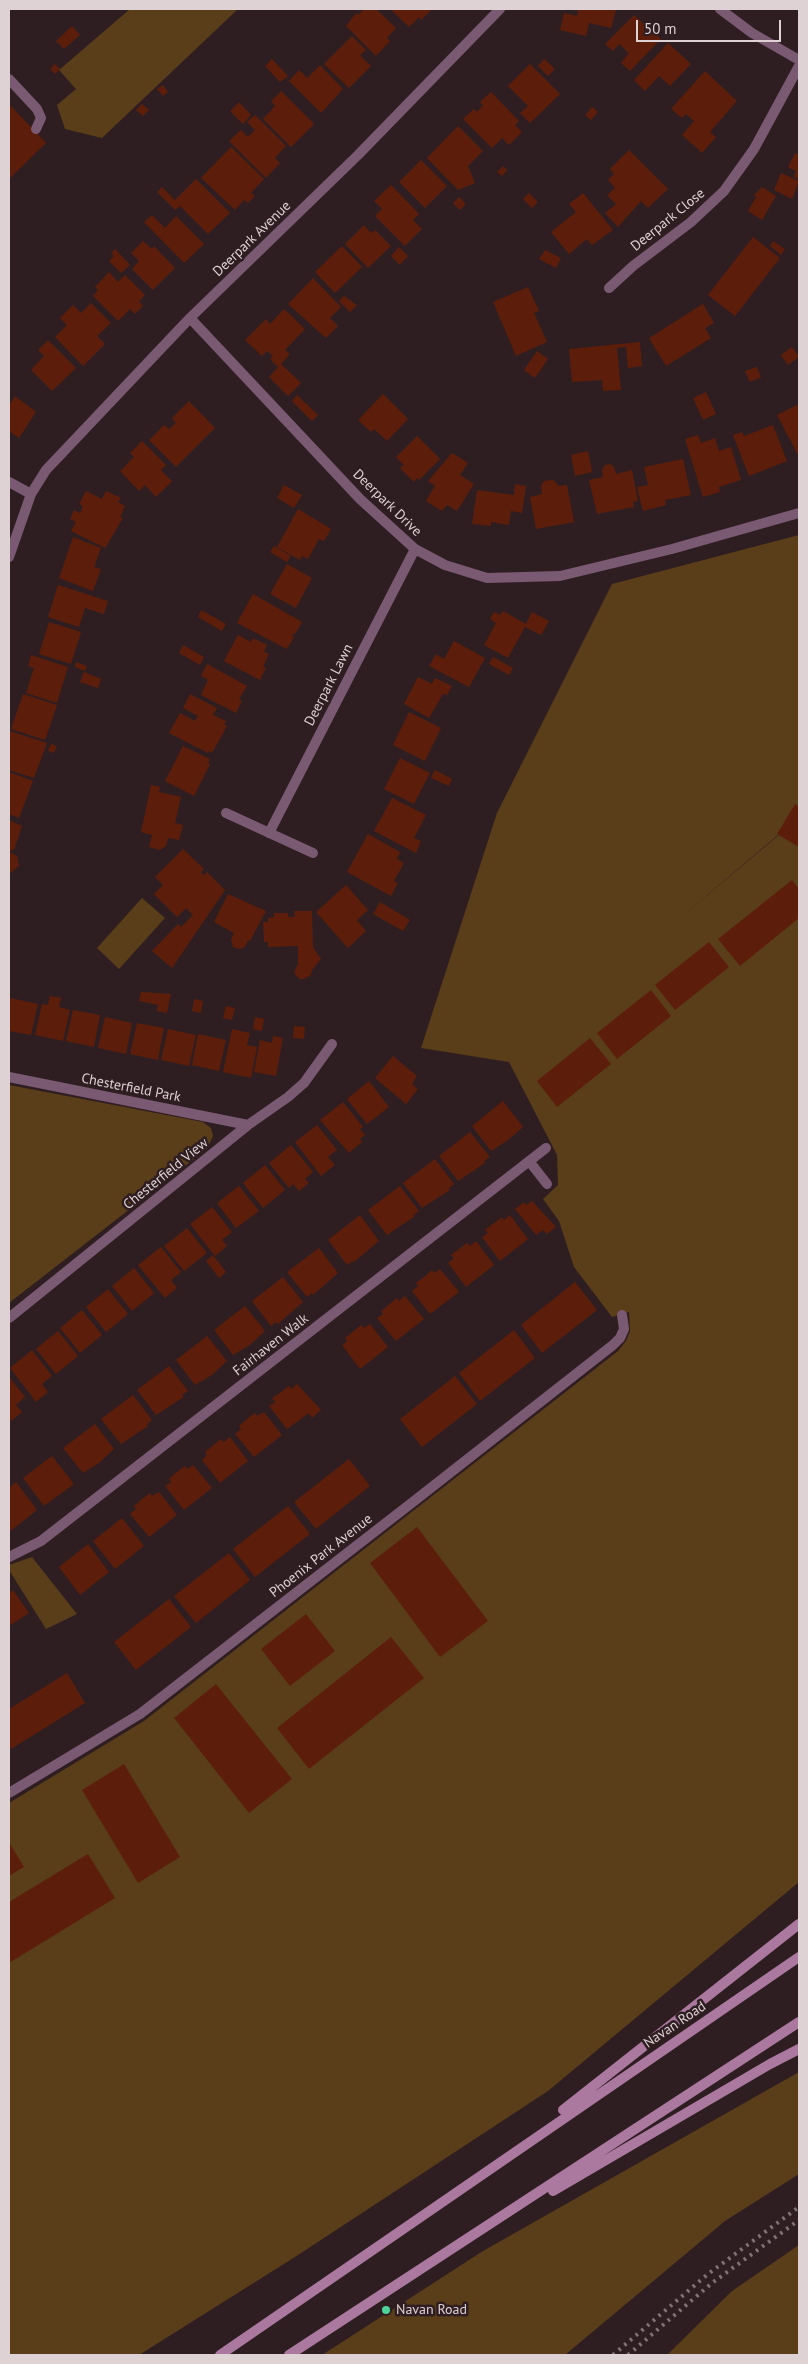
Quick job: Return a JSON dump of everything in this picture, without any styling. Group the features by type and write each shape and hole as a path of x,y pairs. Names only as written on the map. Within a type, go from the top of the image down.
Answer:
{"main road":[{"path":"467,2184 633,2057 799,1924"},
{"name":"Navan Road","path":"220,2355 799,1957"},
{"path":"289,2355 799,2022"},
{"path":"438,2258 799,2049"}],"street":[{"name":"Deerpark Avenue","path":"9,557 30,494 46,470 190,318 364,148 500,9"},
{"path":"720,9 752,33 799,60"},
{"name":"Deerpark Close","path":"609,288 633,266 691,222 724,191 754,149 799,66"},
{"path":"9,79 37,109 40,118 36,129"},
{"name":"Deerpark Drive","path":"190,318 360,499 415,550 445,565 487,578 560,576 672,549 799,513"},
{"path":"9,482 30,494"},
{"name":"Deerpark Lawn","path":"269,833 415,550"},
{"path":"226,813 313,853"},
{"name":"Chesterfield View","path":"9,1318 248,1125 288,1097 304,1083 332,1044"},
{"name":"Chesterfield Park","path":"9,1077 248,1125"},
{"name":"Fairhaven Walk","path":"9,1557 42,1541 546,1148"},
{"path":"529,1161 547,1184"},
{"name":"Phoenix Park Avenue","path":"9,1793 140,1714 418,1498 613,1345 620,1338 624,1329 622,1316"}],"shaded area":[{"path":"130,9 238,9 102,138 65,129 57,105 76,89 59,70"},
{"path":"799,535 799,811 791,824 674,923 792,824 799,813 799,1882 548,2091 295,2257 139,2355 9,2355 9,1803 144,1721 618,1351 626,1341 630,1331 629,1312 612,1317 574,1267 559,1221 543,1199 558,1185 557,1155 509,1062 421,1048 497,813 612,584"},
{"path":"142,898 165,918 119,969 97,948"},
{"path":"9,1085 203,1122 211,1128 213,1136 207,1149 9,1303"},
{"path":"32,1557 77,1614 46,1629 9,1570 9,1565"},
{"path":"799,2072 799,2174 725,2221 565,2355 322,2355 483,2251"},
{"path":"799,2245 799,2355 667,2355 732,2291"}],"building":[{"path":"364,9 376,9 396,28 387,38 390,41 376,56 346,26 356,13 358,15"},
{"path":"390,9 432,9 421,20 419,17 409,27"},
{"path":"578,9 616,9 611,28 589,23 586,36 560,30 564,13 577,16"},
{"path":"634,15 661,39 630,71 621,63 629,53 619,44 613,51 605,44"},
{"path":"72,26 80,35 64,49 56,41"},
{"path":"352,36 366,50 360,55 371,66 349,88 324,64"},
{"path":"668,43 691,64 670,86 659,76 645,91 634,80"},
{"path":"272,59 288,76 280,82 265,66"},
{"path":"544,59 555,69 548,76 538,66"},
{"path":"55,64 60,69 55,74 50,69"},
{"path":"530,64 560,94 530,123 520,113 528,106 508,86"},
{"path":"320,65 343,89 321,113 289,81 299,70 307,78"},
{"path":"705,71 737,101 710,132 716,137 702,153 682,135 694,121 686,114 682,118 671,109"},
{"path":"163,85 168,92 163,96 157,89"},
{"path":"281,91 314,124 291,147 263,119 275,106 271,101"},
{"path":"491,92 519,121 515,125 522,132 509,145 502,138 492,148 463,119 474,109 477,112 483,105 480,102"},
{"path":"239,102 251,115 243,124 230,111"},
{"path":"9,104 46,143 9,179"},
{"path":"142,104 149,110 143,116 136,110"},
{"path":"592,107 598,112 591,120 585,115"},
{"path":"255,115 286,146 275,158 280,163 266,178 229,141 241,130 248,137 255,130 247,122"},
{"path":"458,126 483,151 468,166 475,183 458,190 427,158"},
{"path":"231,147 264,179 251,193 255,196 248,203 244,200 235,210 201,178"},
{"path":"629,150 668,189 648,208 641,201 618,227 605,213 616,204 607,195 615,188 608,180 614,174 610,169"},
{"path":"795,153 799,155 799,179 794,177 796,171 788,167"},
{"path":"421,160 447,186 425,208 399,182"},
{"path":"503,166 507,170 502,176 497,172"},
{"path":"781,173 799,181 792,199 774,190"},
{"path":"196,179 230,213 208,234 180,206 175,210 157,192 162,187 175,200"},
{"path":"391,185 419,214 413,220 422,229 405,246 375,216 382,209 374,201"},
{"path":"762,187 776,196 762,220 748,211 756,197 754,195"},
{"path":"529,193 538,202 532,208 523,199"},
{"path":"583,193 613,230 592,245 587,239 569,254 551,232 576,212 569,204"},
{"path":"459,197 466,204 460,210 453,203"},
{"path":"152,215 165,228 176,216 204,244 184,263 144,222"},
{"path":"364,225 371,233 375,230 391,246 368,268 345,244"},
{"path":"753,237 780,258 735,316 708,295"},
{"path":"143,241 152,249 154,246 175,268 153,290 132,269 139,261 131,253"},
{"path":"773,241 785,249 781,255 770,246"},
{"path":"342,246 362,267 335,293 315,272"},
{"path":"399,247 408,256 400,265 391,256"},
{"path":"115,249 130,265 121,273 109,261 114,256 111,253"},
{"path":"545,250 561,258 556,268 539,259"},
{"path":"109,272 118,282 125,275 145,295 139,301 143,306 135,314 130,309 118,321 93,296 98,290 95,287"},
{"path":"313,278 341,307 330,318 338,326 326,338 288,304"},
{"path":"528,287 539,311 534,313 547,342 516,356 493,302"},
{"path":"344,296 357,305 350,312 339,301"},
{"path":"91,303 111,323 97,336 105,344 83,366 55,337 67,325 60,318 73,305 81,313"},
{"path":"703,304 714,323 705,328 711,338 666,366 649,338"},
{"path":"284,309 305,329 285,350 290,354 281,364 301,383 288,396 269,377 278,367 270,359 273,356 267,351 262,356 245,340 266,319 270,324"},
{"path":"48,340 76,368 52,391 31,370 44,356 38,350"},
{"path":"640,342 642,366 628,368 626,347 617,348 621,390 603,391 602,380 572,382 569,349"},
{"path":"792,347 799,357 788,365 781,355"},
{"path":"537,351 548,359 535,378 524,370"},
{"path":"757,367 761,377 750,382 745,371"},
{"path":"706,392 716,414 703,420 693,398"},
{"path":"383,394 408,419 387,441 374,429 371,432 358,420"},
{"path":"297,395 318,415 312,421 292,401"},
{"path":"15,396 36,412 19,438 9,431 9,406"},
{"path":"189,401 215,428 176,467 149,440 164,425 169,429 176,423 172,418"},
{"path":"799,404 799,457 777,415"},
{"path":"773,425 787,461 749,476 733,435 742,432 744,436"},
{"path":"698,435 701,443 715,438 719,451 731,447 741,480 719,487 720,492 703,497 685,439"},
{"path":"417,436 440,459 419,480 417,478 414,482 400,468 404,465 396,457"},
{"path":"142,441 166,465 161,470 172,481 156,497 145,485 139,491 120,471 134,457 130,453"},
{"path":"588,451 592,472 575,476 571,455"},
{"path":"452,453 468,463 460,475 474,484 457,511 447,505 442,511 426,501 435,486 428,481"},
{"path":"683,459 691,495 665,500 666,505 643,511 637,487 648,485 644,467"},
{"path":"610,464 614,467 616,474 632,470 638,501 633,502 634,507 597,514 589,480 603,477 602,470 605,465"},
{"path":"553,480 559,486 567,485 574,522 536,529 530,497 542,494 541,486 544,481"},
{"path":"515,484 526,486 522,513 511,511 509,525 491,522 491,526 472,524 477,490 514,495"},
{"path":"284,485 302,495 294,508 277,498"},
{"path":"86,491 102,499 106,491 121,498 118,502 125,506 120,517 123,518 105,548 71,531 76,522 70,519 74,510 80,513 83,506 79,504"},
{"path":"298,509 331,529 324,541 319,539 308,559 302,556 300,560 277,547"},
{"path":"73,537 101,548 94,567 101,569 93,591 59,578"},
{"path":"274,546 291,556 287,562 270,552"},
{"path":"287,564 312,578 296,608 270,594"},
{"path":"58,585 108,601 104,614 85,608 79,627 48,617"},
{"path":"253,594 302,622 295,634 291,635 294,637 287,649 237,623"},
{"path":"201,610 226,624 222,631 198,617"},
{"path":"503,611 526,624 532,612 549,621 541,635 525,627 508,658 484,645 496,623 490,619 494,612 500,615"},
{"path":"49,622 81,632 71,664 39,654"},
{"path":"238,635 251,642 253,638 267,645 264,652 269,654 263,667 266,668 260,680 224,661"},
{"path":"454,641 485,658 469,687 429,666 436,654 444,659"},
{"path":"183,645 204,657 200,665 179,653"},
{"path":"31,655 68,667 57,703 26,693 34,668 28,666"},
{"path":"493,657 513,668 509,675 489,664"},
{"path":"76,662 87,666 85,671 75,667"},
{"path":"207,664 247,686 239,699 242,701 236,713 201,695 208,680 201,676"},
{"path":"84,672 101,679 98,688 80,682"},
{"path":"418,677 432,684 435,678 452,686 447,695 443,694 429,718 404,704"},
{"path":"23,694 57,705 45,740 11,729"},
{"path":"190,694 217,708 213,715 226,721 224,724 227,726 212,753 209,751 208,753 169,733 180,713 195,721 198,716 183,708"},
{"path":"409,712 441,728 425,761 393,745"},
{"path":"10,731 47,743 34,778 9,770"},
{"path":"51,744 57,746 54,753 48,751"},
{"path":"183,746 210,759 208,763 210,764 194,796 165,781"},
{"path":"400,758 430,773 414,804 384,789"},
{"path":"435,770 452,779 449,786 431,778"},
{"path":"9,772 33,781 19,818 9,814"},
{"path":"151,785 160,787 159,792 181,797 175,823 183,825 179,840 168,838 166,846 160,850 149,847 152,835 141,832"},
{"path":"392,798 426,815 414,838 421,841 416,853 374,831"},
{"path":"795,804 799,807 799,847 777,834"},
{"path":"9,820 22,826 14,850 12,849 10,852 17,856 19,866 10,873"},
{"path":"368,834 400,852 397,859 404,863 394,881 398,883 391,896 347,872"},
{"path":"183,849 204,869 201,872 204,875 207,872 225,890 172,968 152,951 178,924 181,927 193,915 186,908 177,917 154,894 163,885 155,877"},
{"path":"792,880 799,889 799,918 740,966 718,939"},
{"path":"346,885 368,910 357,920 366,931 348,948 316,912"},
{"path":"228,894 266,911 250,941 248,940 245,947 240,949 233,947 231,940 234,933 214,922"},
{"path":"380,902 410,920 403,931 373,914"},
{"path":"294,911 312,911 313,947 321,959 312,970 311,975 304,979 299,979 294,972 298,964 298,946 268,947 268,942 264,942 263,922 268,922 268,918 274,917 274,913 288,913 288,917 295,917"},
{"path":"709,942 729,967 675,1010 655,985"},
{"path":"651,990 671,1016 617,1059 597,1033"},
{"path":"141,992 171,994 167,1013 157,1011 158,1005 139,1001"},
{"path":"50,996 61,998 59,1007 70,1010 63,1041 35,1035 42,1004 48,1005"},
{"path":"10,998 38,1004 31,1035 9,1031"},
{"path":"194,999 203,1001 201,1013 192,1011"},
{"path":"226,1006 235,1008 232,1020 223,1018"},
{"path":"73,1010 100,1015 94,1047 66,1041"},
{"path":"105,1017 132,1023 126,1054 98,1048"},
{"path":"255,1017 264,1019 262,1031 253,1029"},
{"path":"137,1023 164,1028 158,1060 130,1054"},
{"path":"294,1026 305,1027 304,1039 293,1038"},
{"path":"168,1029 196,1035 189,1066 161,1060"},
{"path":"232,1029 250,1033 247,1045 257,1047 251,1078 223,1072"},
{"path":"198,1034 226,1040 219,1071 192,1065"},
{"path":"273,1036 283,1038 276,1076 254,1072 260,1040 272,1043"},
{"path":"590,1038 611,1064 557,1107 537,1081"},
{"path":"393,1056 417,1076 412,1084 418,1089 406,1104 375,1078"},
{"path":"369,1081 389,1107 367,1124 347,1099"},
{"path":"503,1101 523,1127 491,1151 472,1126"},
{"path":"343,1102 363,1127 360,1129 365,1135 360,1139 362,1142 349,1153 320,1120"},
{"path":"317,1125 337,1150 328,1157 335,1165 321,1176 295,1142"},
{"path":"470,1132 490,1157 484,1161 485,1163 458,1181 439,1156"},
{"path":"291,1145 313,1172 305,1179 309,1183 299,1191 293,1184 289,1188 269,1163"},
{"path":"435,1159 454,1184 449,1188 450,1190 422,1208 403,1183"},
{"path":"265,1165 285,1190 263,1208 243,1183"},
{"path":"239,1186 259,1211 236,1228 217,1203"},
{"path":"400,1186 419,1211 413,1215 415,1216 387,1235 368,1210"},
{"path":"532,1201 556,1227 547,1234 543,1230 536,1235 515,1209 524,1202 526,1205"},
{"path":"212,1207 232,1232 222,1240 227,1246 215,1256 190,1224"},
{"path":"360,1215 379,1241 354,1262 347,1265 328,1240"},
{"path":"510,1215 528,1239 500,1261 482,1237 488,1233 485,1230 502,1217 504,1220"},
{"path":"187,1228 207,1253 184,1271 164,1246"},
{"path":"476,1241 494,1265 466,1287 448,1263 454,1258 451,1255 467,1243 470,1246"},
{"path":"161,1247 181,1272 171,1280 177,1288 165,1298 138,1265"},
{"path":"319,1248 338,1273 313,1295 312,1293 307,1297 287,1272"},
{"path":"213,1255 226,1272 219,1278 206,1261"},
{"path":"134,1268 154,1293 132,1311 112,1286"},
{"path":"440,1269 459,1292 430,1314 412,1291 418,1286 416,1283 432,1270 434,1273"},
{"path":"283,1277 303,1302 278,1324 276,1322 271,1326 252,1301"},
{"path":"575,1282 597,1310 542,1353 521,1325"},
{"path":"108,1289 128,1314 106,1332 86,1307"},
{"path":"405,1296 424,1319 396,1341 377,1318 383,1314 381,1311 397,1298 399,1301"},
{"path":"245,1306 265,1331 250,1345 233,1355 214,1330"},
{"path":"82,1310 102,1335 80,1353 60,1328"},
{"path":"370,1324 388,1347 360,1369 342,1345 347,1341 345,1338 361,1325 364,1328"},
{"path":"514,1330 535,1358 480,1401 459,1373"},
{"path":"58,1331 78,1356 56,1374 36,1349"},
{"path":"207,1336 227,1361 212,1375 195,1385 176,1360"},
{"path":"32,1350 52,1376 42,1384 48,1392 36,1402 10,1368"},
{"path":"169,1366 188,1391 182,1395 184,1397 156,1415 137,1390"},
{"path":"455,1376 477,1404 422,1447 400,1419"},
{"path":"9,1377 25,1397 16,1405 22,1412 11,1421 9,1418"},
{"path":"297,1384 321,1410 312,1418 309,1413 287,1429 269,1406 275,1402 272,1398 289,1386 291,1389"},
{"path":"133,1395 152,1420 147,1424 148,1426 121,1444 101,1419"},
{"path":"264,1412 282,1435 254,1457 235,1434 241,1429 239,1426 247,1419 255,1413 257,1416"},
{"path":"95,1424 114,1449 99,1463 83,1473 63,1448"},
{"path":"230,1437 248,1461 220,1483 202,1460 207,1455 205,1452 221,1439 224,1442"},
{"path":"52,1456 74,1484 44,1506 23,1478"},
{"path":"349,1459 370,1486 316,1529 294,1502"},
{"path":"193,1465 212,1488 184,1510 165,1486 171,1482 169,1479 185,1466 187,1469"},
{"path":"16,1482 37,1510 9,1532 9,1488"},
{"path":"159,1492 177,1515 149,1537 130,1514 136,1509 134,1506 142,1499 150,1493 152,1496"},
{"path":"288,1506 310,1534 255,1577 233,1549"},
{"path":"122,1518 144,1546 115,1569 93,1541"},
{"path":"417,1527 488,1621 440,1657 370,1563"},
{"path":"88,1544 109,1572 80,1595 59,1567"},
{"path":"229,1553 250,1580 196,1623 174,1596"},
{"path":"13,1590 29,1613 9,1626 9,1593"},
{"path":"169,1599 191,1627 136,1670 114,1642"},
{"path":"306,1614 335,1651 290,1686 261,1649"},
{"path":"391,1637 424,1678 309,1769 277,1728"},
{"path":"67,1673 85,1703 11,1749 9,1745 9,1709"},
{"path":"216,1684 292,1779 249,1813 174,1718"},
{"path":"124,1764 180,1857 138,1883 82,1790"},
{"path":"9,1842 24,1867 9,1876"},
{"path":"88,1854 115,1898 9,1963 9,1902"}],"railway":[{"path":"613,2355 708,2274 799,2207"},
{"path":"628,2355 712,2283 799,2220"}],"place":[{"name":"Navan Road","path":"386,2310"}]}
